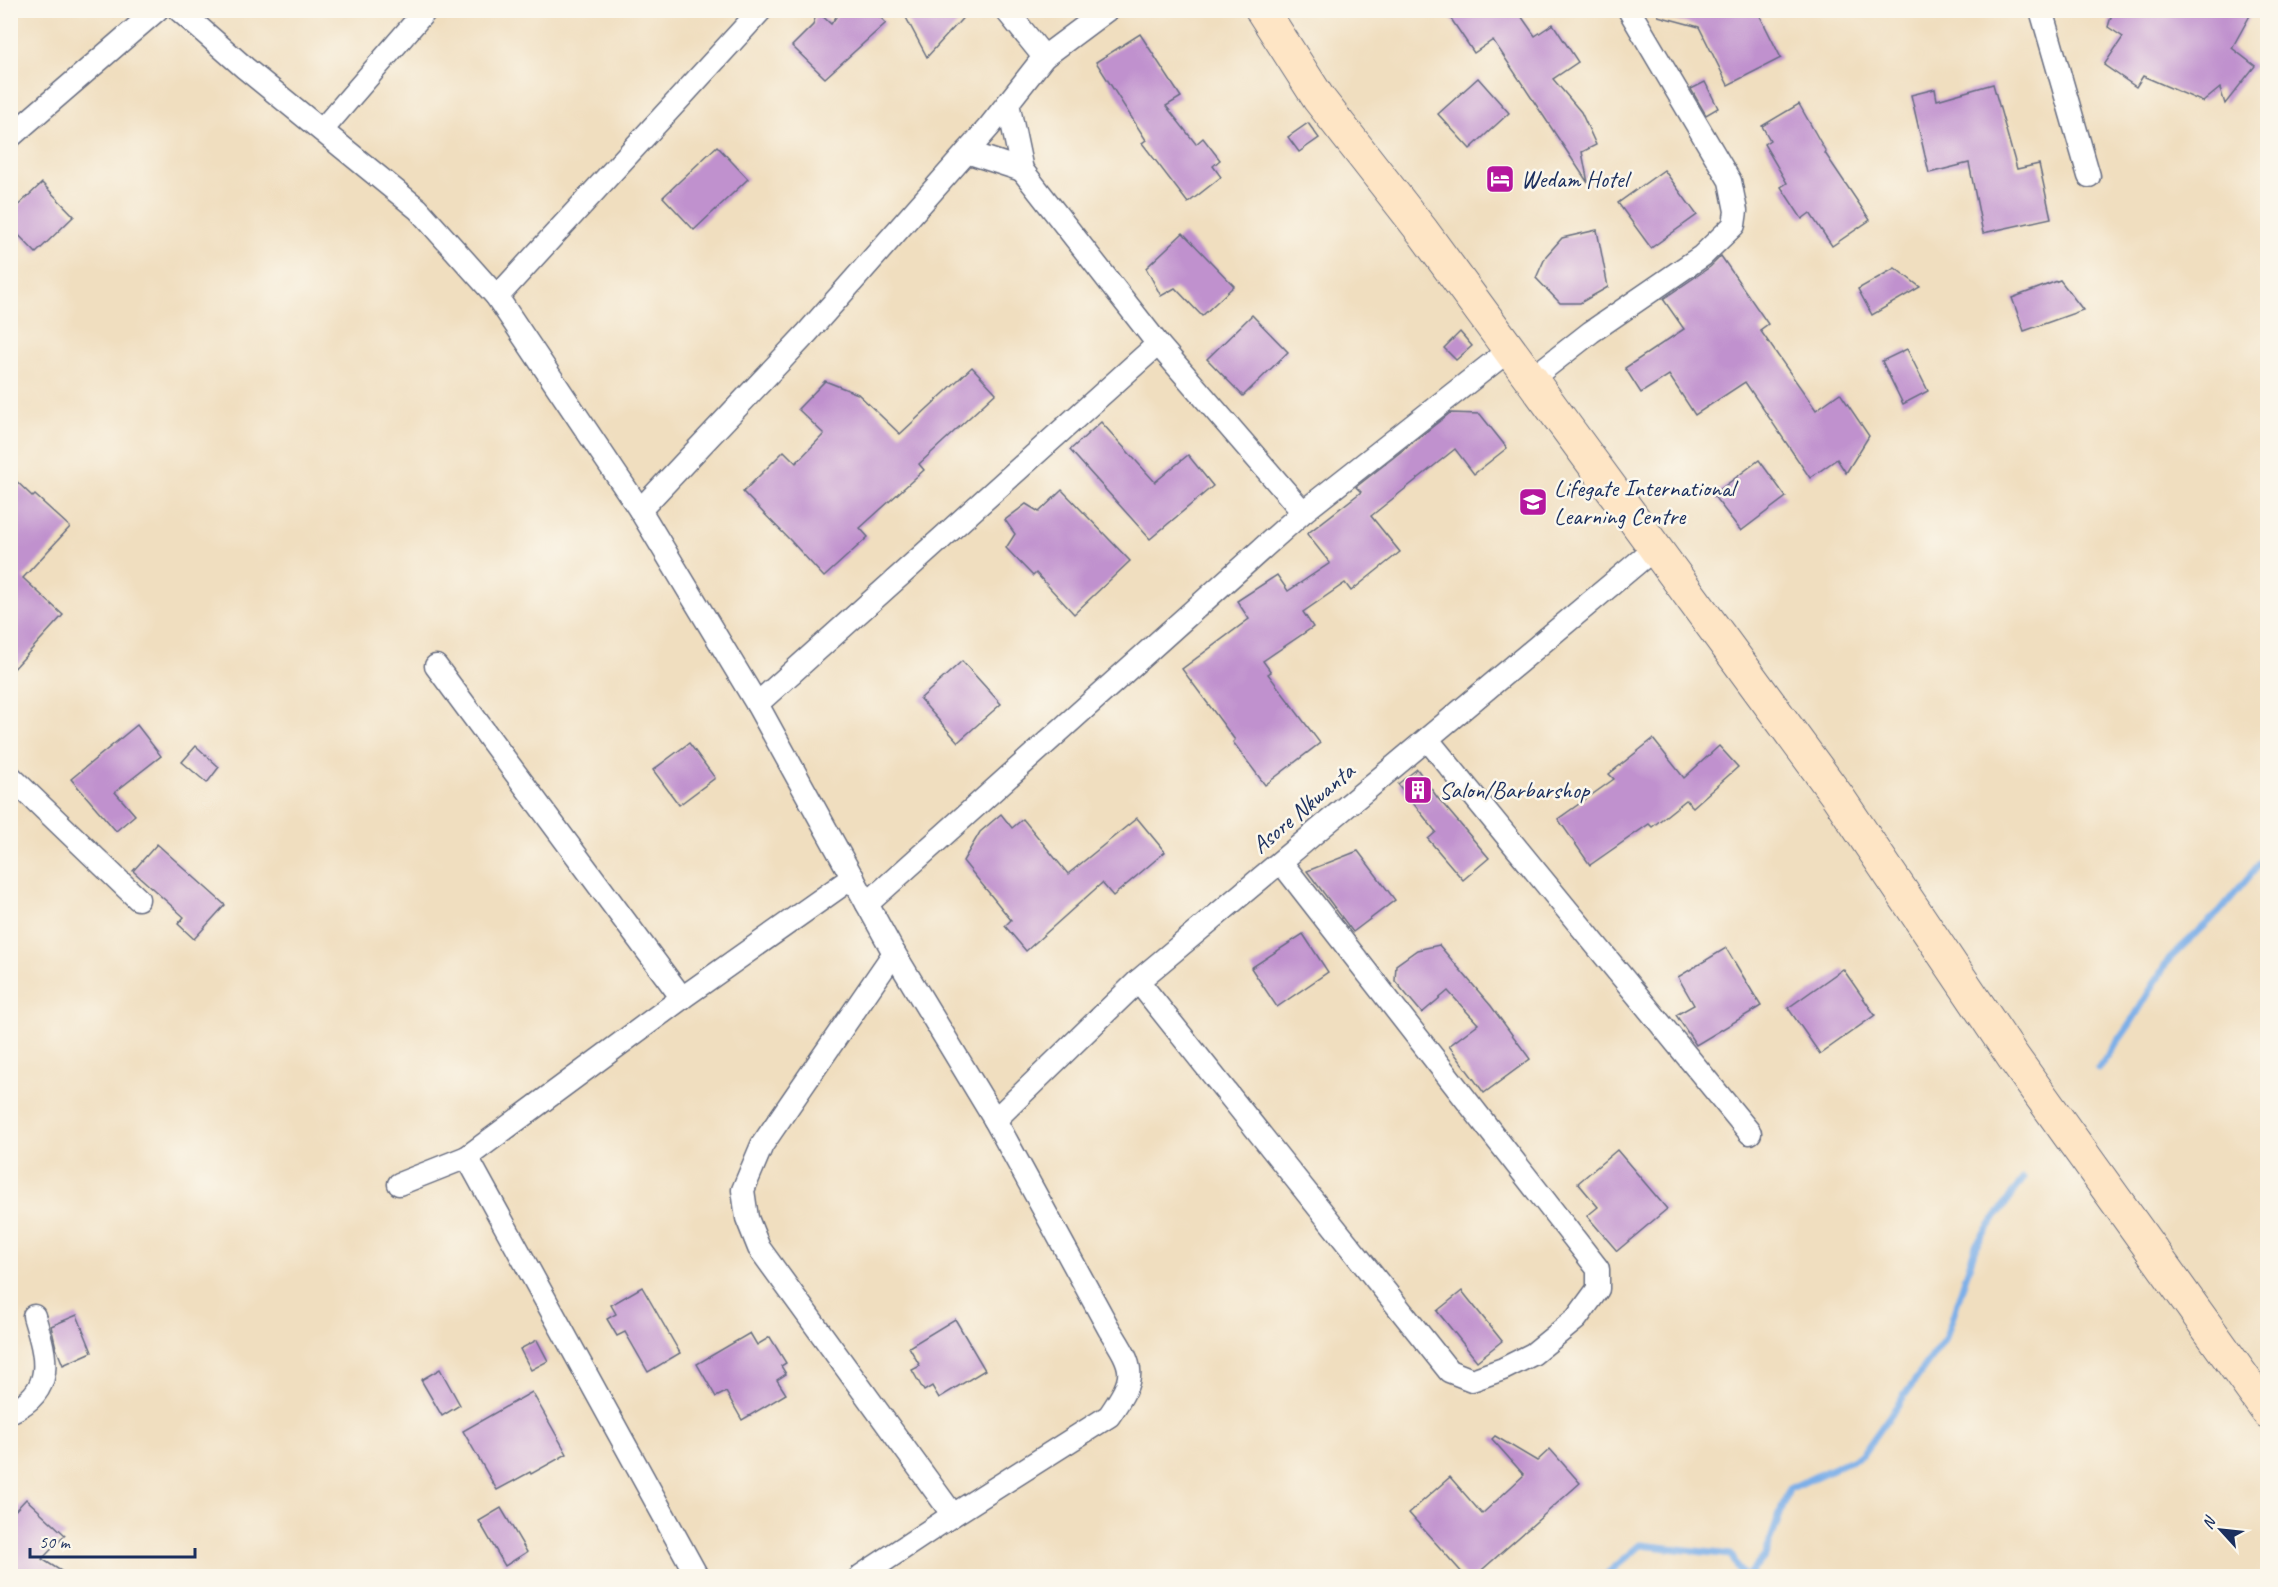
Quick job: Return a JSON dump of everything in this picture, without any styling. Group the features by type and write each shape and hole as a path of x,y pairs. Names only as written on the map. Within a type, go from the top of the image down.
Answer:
{"street":[{"path":"10,137 157,10"},
{"path":"179,10 418,208 497,297 640,510 757,704 894,953 995,1120 1127,1358 1130,1373 1126,1391 1109,1416 861,1576"},
{"path":"322,130 426,10"},
{"path":"497,297 761,10"},
{"path":"1006,10 1044,57"},
{"path":"640,510 807,333 967,152 1044,57 1107,10"},
{"path":"1262,10 1319,99 1423,232 1838,796 2013,1056 2268,1412"},
{"path":"1531,379 1591,332 1702,256 1734,225 1736,210 1730,181 1629,10"},
{"path":"2041,10 2089,176"},
{"path":"1008,103 1022,170 1158,344 1303,512"},
{"path":"967,152 1022,170"},
{"path":"757,704 1158,344"},
{"path":"867,904 1303,512 1509,350"},
{"name":"Asore Nkwanta","path":"995,1120 1138,981 1655,548"},
{"path":"436,666 682,998"},
{"path":"1428,740 1750,1133"},
{"path":"10,776 138,899"},
{"path":"1138,981 1449,1371 1472,1380 1503,1370 1533,1354 1576,1319 1598,1289 1598,1269 1281,862"},
{"path":"399,1184 468,1157 682,998 852,877"},
{"path":"894,953 762,1145 743,1190 747,1218 759,1248 953,1515"},
{"path":"468,1157 697,1576"},
{"path":"10,1412 32,1399 42,1385 45,1354 34,1316"}],"building":[{"path":"841,10 873,10 886,23 825,78 792,46 813,25 817,11 831,24"},
{"path":"902,10 970,10 927,57"},
{"path":"1445,10 1517,10 1535,36 1553,24 1578,62 1553,79 1581,112 1596,145 1582,152 1588,183 1493,40 1474,53"},
{"path":"1659,10 1757,10 1781,58 1728,85 1699,27 1658,16"},
{"path":"2113,10 2125,10 2138,14 2140,10 2253,10 2232,48 2255,66 2225,104 2220,88 2203,102 2143,76 2136,87 2104,65 2123,37 2108,27"},
{"path":"1140,34 1181,97 1166,106 1196,144 1203,138 1220,160 1213,166 1221,177 1188,203 1142,143 1146,140 1096,62"},
{"path":"1478,78 1509,113 1470,149 1438,114"},
{"path":"1705,82 1718,108 1706,115 1691,89"},
{"path":"1993,84 2017,169 2039,164 2051,218 1983,233 1969,163 1929,173 1911,95 1935,89 1937,100"},
{"path":"1799,104 1825,153 1870,220 1832,246 1810,213 1802,219 1781,187 1787,183 1764,144 1770,140 1762,126"},
{"path":"1308,123 1319,138 1299,152 1288,137"},
{"path":"717,146 748,179 694,230 663,197"},
{"path":"1664,170 1697,215 1651,248 1618,203"},
{"path":"42,183 74,216 36,253 10,226 10,213"},
{"path":"1597,230 1608,287 1580,303 1560,303 1536,278 1546,256 1562,238"},
{"path":"1183,233 1234,286 1202,316 1175,288 1161,296 1146,268"},
{"path":"1721,256 1768,324 1760,330 1816,410 1840,393 1869,436 1846,473 1837,459 1810,478 1745,382 1695,415 1669,375 1641,393 1625,368 1684,329 1663,299 1710,267"},
{"path":"1895,268 1920,287 1872,315 1858,289"},
{"path":"2060,280 2083,310 2024,331 2012,298"},
{"path":"1252,315 1288,352 1243,396 1207,359"},
{"path":"1460,332 1472,346 1456,360 1444,348"},
{"path":"1907,349 1928,391 1903,404 1882,361"},
{"path":"972,367 996,393 919,464 924,470 860,528 868,537 824,577 743,492 784,451 796,463 824,434 798,409 825,381 858,394 900,434"},
{"path":"1450,413 1480,414 1507,448 1474,474 1455,449 1371,516 1400,552 1351,591 1345,583 1303,612 1313,627 1263,661 1271,672 1268,674 1320,743 1265,785 1182,669 1249,619 1237,601 1277,575 1288,591 1330,563 1307,534 1361,492 1356,487"},
{"path":"1101,422 1155,482 1188,455 1213,486 1150,539 1070,450"},
{"path":"1759,460 1786,497 1741,531 1713,495"},
{"path":"10,475 70,527 23,578 63,615 10,673"},
{"path":"1062,490 1130,561 1074,614 1036,573 1033,576 1006,548 1015,534 1005,520 1026,504 1039,512"},
{"path":"962,661 1001,704 958,742 920,699"},
{"path":"137,725 161,756 115,792 135,815 116,831 71,779"},
{"path":"1653,739 1684,778 1719,746 1738,767 1693,807 1686,800 1652,827 1649,824 1590,865 1558,819 1614,779 1609,774"},
{"path":"689,743 715,778 679,805 653,770"},
{"path":"196,746 219,767 207,783 182,762"},
{"path":"1417,769 1437,797 1489,858 1463,880 1428,839 1436,832 1398,784"},
{"path":"1001,814 1012,828 1023,819 1068,874 1137,818 1165,852 1113,896 1102,883 1026,951 1005,926 1011,920 963,861 980,832"},
{"path":"157,844 225,905 194,939 178,924 184,917 133,871"},
{"path":"1358,851 1395,900 1353,932 1307,871"},
{"path":"1303,934 1328,972 1277,1007 1251,968"},
{"path":"1439,945 1491,1006 1530,1059 1484,1093 1449,1046 1478,1024 1448,991 1422,1013 1395,981 1396,965 1417,950"},
{"path":"1726,948 1761,1006 1696,1045 1676,1015 1694,1005 1678,977"},
{"path":"1843,969 1875,1015 1820,1054 1788,1008"},
{"path":"1617,1150 1667,1209 1617,1251 1587,1216 1598,1207 1578,1183"},
{"path":"642,1287 680,1353 648,1372 625,1332 617,1336 607,1319 616,1314 611,1305"},
{"path":"1462,1291 1502,1341 1477,1361 1437,1311"},
{"path":"77,1315 92,1352 63,1365 51,1326"},
{"path":"955,1319 985,1370 939,1398 932,1386 924,1391 912,1370 920,1366 909,1347"},
{"path":"750,1333 757,1345 770,1337 786,1363 781,1366 786,1374 777,1380 786,1394 742,1420 726,1392 716,1397 697,1364"},
{"path":"537,1340 548,1361 531,1370 520,1349"},
{"path":"440,1369 460,1405 442,1416 421,1380"},
{"path":"532,1392 567,1454 497,1490 463,1431"},
{"path":"1495,1436 1537,1461 1550,1449 1580,1483 1475,1576 1465,1576 1409,1513 1450,1477 1482,1514 1524,1475 1492,1439"},
{"path":"26,1499 65,1535 42,1559 69,1576 10,1576 11,1515"},
{"path":"501,1508 527,1552 505,1566 479,1521"}],"waterway":[{"path":"2099,1068 2130,1024 2169,959 2219,912 2268,854"},
{"path":"1748,1576 1765,1556 1789,1489 1862,1455 1946,1337 1976,1245 2023,1179"},
{"path":"1607,1576 1641,1545 1731,1555 1743,1576"}],"place":[{"name":"Wedam Hotel","path":"1500,179"},
{"name":"Lifegate International Learning Centre","path":"1533,502"},
{"name":"Salon/Barbarshop","path":"1418,790"}]}
